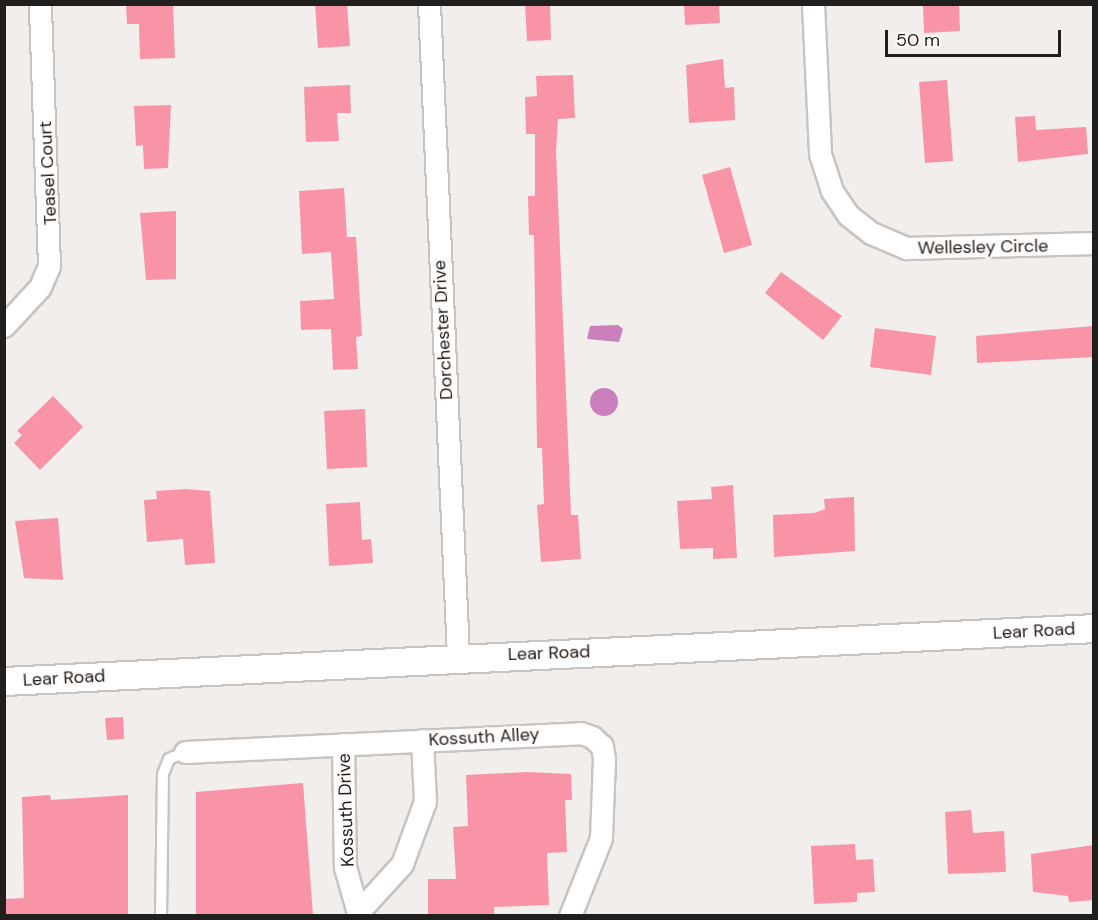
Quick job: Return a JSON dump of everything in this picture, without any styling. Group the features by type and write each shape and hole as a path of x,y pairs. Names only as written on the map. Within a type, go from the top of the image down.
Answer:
{"street":[{"name":"Teasel Court","path":"4,326 40,287 49,266 40,4"},
{"name":"Dorchester Drive","path":"429,4 458,656"},
{"name":"Wellesley Circle","path":"813,4 820,154 832,191 848,215 871,233 907,248 1094,243"},
{"name":"Lear Road","path":"4,681 458,656 1094,628"},
{"name":"Kossuth Alley","path":"185,752 581,733 602,746 601,838 570,915"},
{"name":"Kossuth Drive","path":"360,912 402,864 425,801 422,740"},
{"name":"Kossuth Drive","path":"343,744 345,867 360,912"}],"lane":[{"path":"161,915 165,765 185,752"}],"shaded area":[{"path":"618,325 623,329 619,342 587,339 590,326"},
{"path":"604,388 614,392 618,402 614,412 604,416 594,412 590,402 594,392"}],"building":[{"path":"126,4 173,4 175,58 140,59 139,24 127,24"},
{"path":"315,4 347,4 350,46 318,48"},
{"path":"525,4 550,4 551,40 527,41"},
{"path":"684,4 719,4 720,23 685,25"},
{"path":"923,4 959,4 960,31 924,33"},
{"path":"723,59 725,88 734,87 735,120 689,123 686,65"},
{"path":"573,75 575,118 558,119 556,152 571,515 578,515 581,559 541,562 537,505 544,504 542,448 537,448 534,235 529,235 528,196 535,196 535,134 526,134 525,97 537,96 536,76"},
{"path":"947,80 953,161 925,163 919,82"},
{"path":"350,85 351,113 337,113 339,141 306,142 304,87"},
{"path":"171,105 168,168 144,169 143,145 136,146 134,106"},
{"path":"1035,116 1036,130 1086,127 1088,154 1018,162 1015,117"},
{"path":"730,167 752,245 724,253 702,175"},
{"path":"344,188 347,237 356,237 362,336 356,337 358,369 333,370 331,329 301,330 300,301 334,299 331,252 302,254 299,191"},
{"path":"176,211 176,279 146,280 140,213"},
{"path":"781,272 842,316 823,340 765,293"},
{"path":"1094,326 1094,357 977,363 976,336"},
{"path":"875,328 936,336 931,375 870,367"},
{"path":"53,396 83,427 40,470 14,443 22,435 17,431"},
{"path":"365,409 367,467 327,469 324,411"},
{"path":"733,485 737,558 713,559 713,548 680,549 677,501 712,499 711,487"},
{"path":"186,489 210,491 215,563 185,565 183,539 147,542 144,500 157,499 156,491"},
{"path":"854,497 855,551 774,557 773,515 814,513 825,509 824,499"},
{"path":"360,502 362,540 371,539 373,563 329,566 326,504"},
{"path":"58,518 63,580 24,578 15,521"},
{"path":"123,717 124,739 107,740 105,718"},
{"path":"527,772 571,774 572,800 565,800 567,852 547,853 549,905 494,907 494,915 428,914 428,879 456,879 453,827 468,826 466,775"},
{"path":"303,783 313,915 196,915 196,792"},
{"path":"50,795 51,800 128,795 128,915 4,915 4,899 24,898 22,797"},
{"path":"971,810 973,833 1004,831 1006,872 948,874 945,812"},
{"path":"855,844 856,860 873,859 875,892 857,893 857,902 814,904 811,846"},
{"path":"1094,845 1094,900 1069,902 1068,896 1033,892 1031,854"}]}
